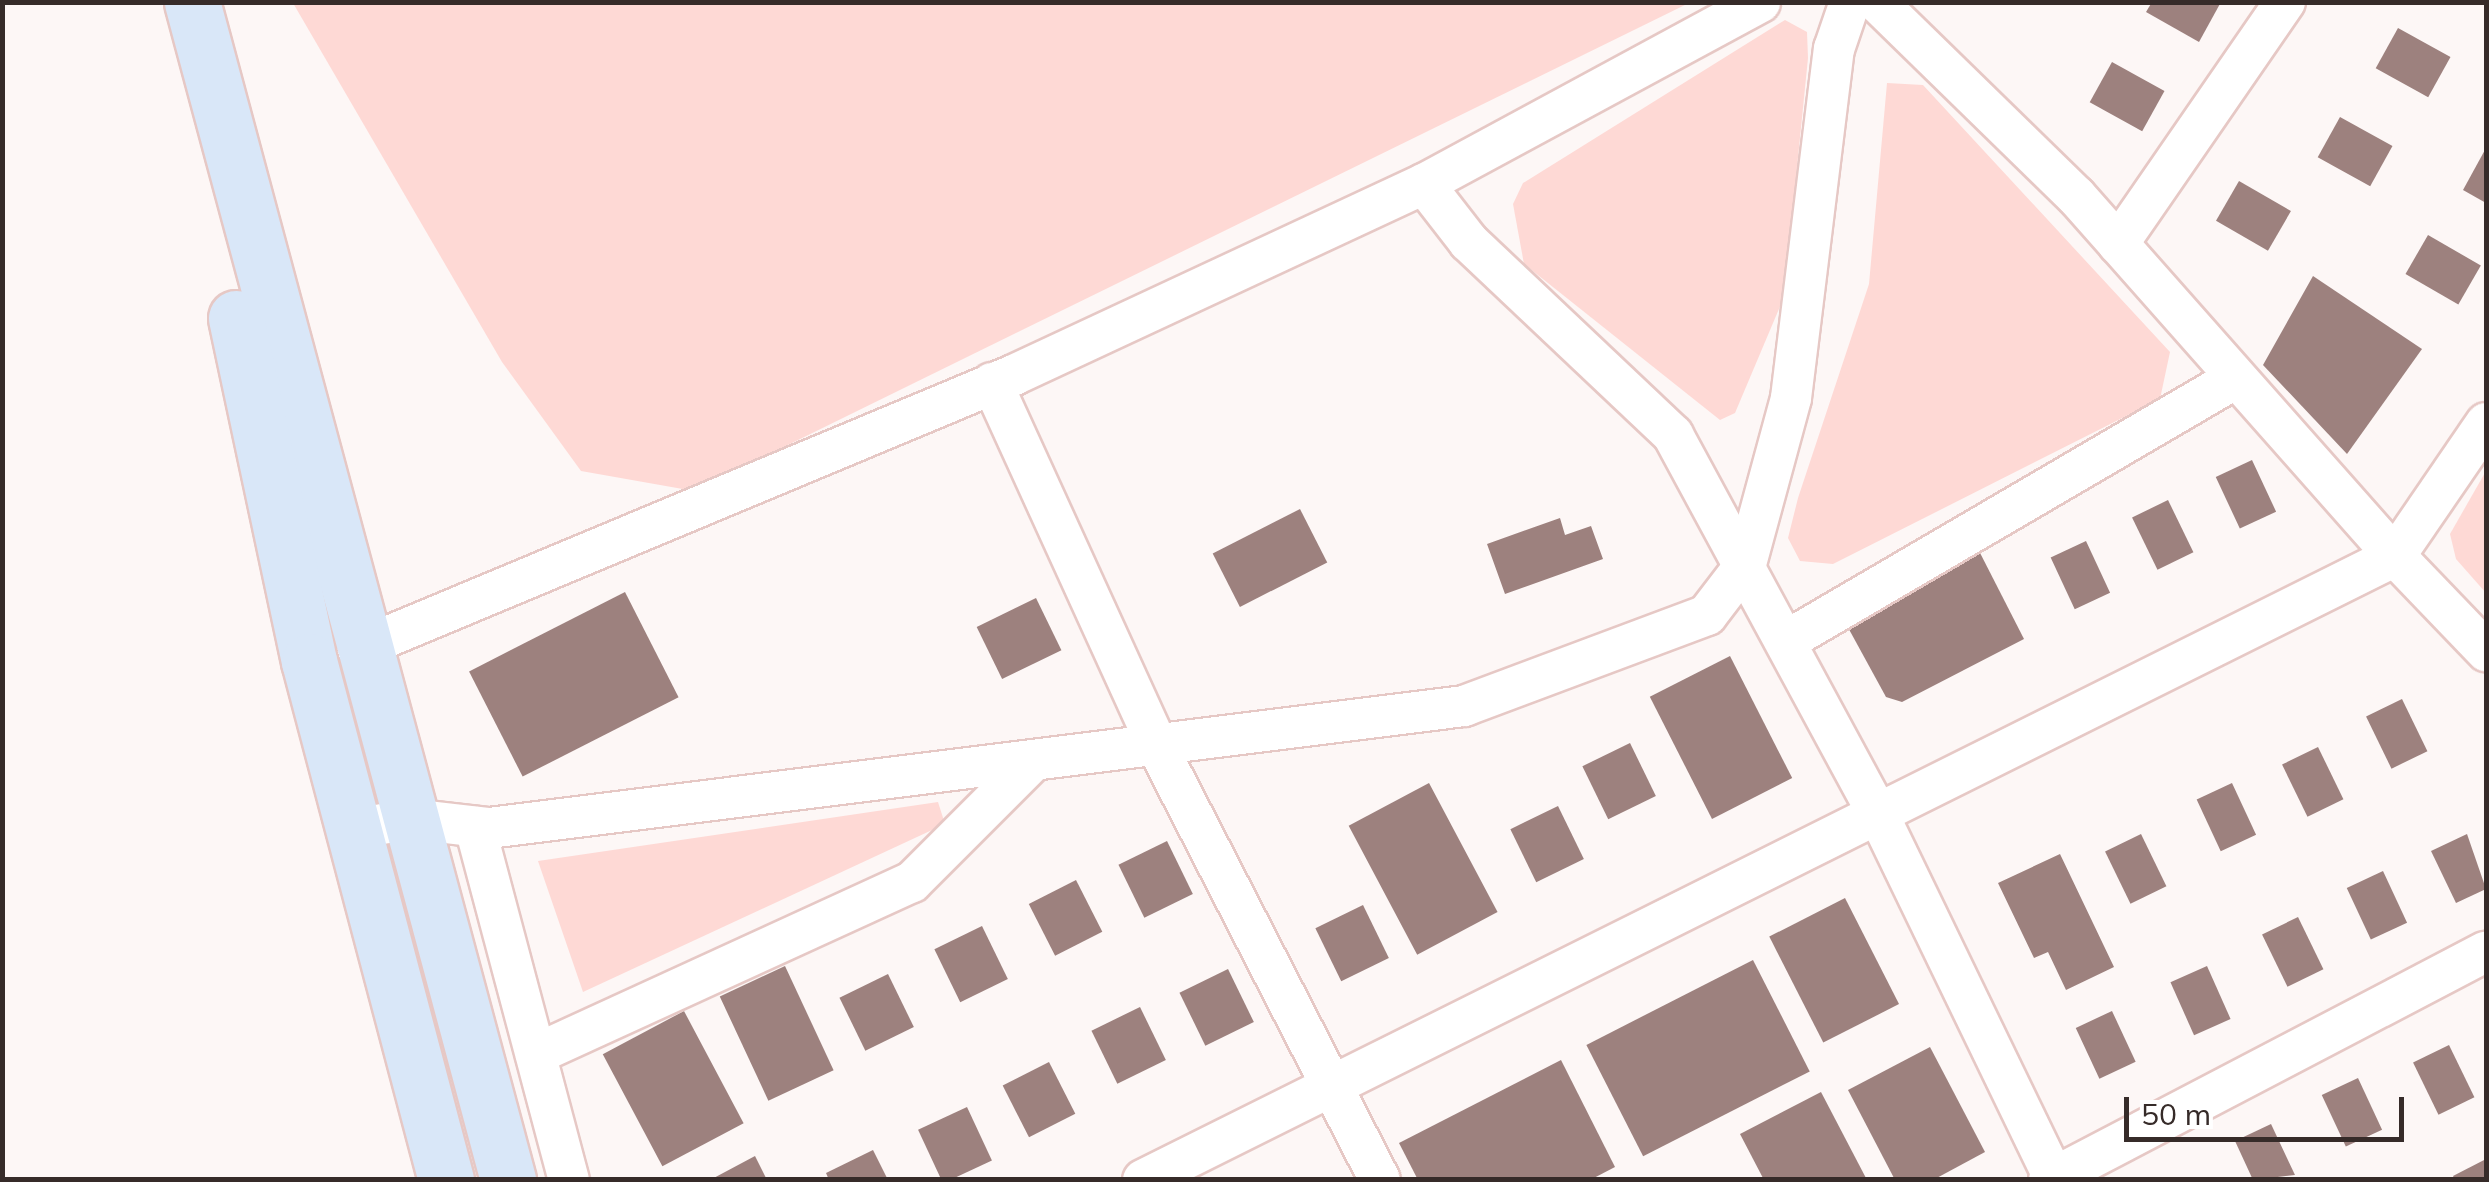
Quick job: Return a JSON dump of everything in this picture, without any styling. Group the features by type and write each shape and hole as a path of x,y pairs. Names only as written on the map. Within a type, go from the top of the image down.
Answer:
{"main road":[{"path":"164,2 354,829 446,1180"},
{"path":"192,2 358,648 411,818 508,1180"}],"street":[{"path":"358,648 992,384 1424,184 1760,2"},
{"path":"354,829 411,818 476,826 1028,766 1464,706 1707,616 1746,564 1791,398 1834,49 1850,2"},
{"path":"1878,2 2118,244 2395,556 2486,651"},
{"path":"2118,244 2285,2"},
{"path":"1424,184 1468,242 1673,436 1746,564 1879,816 2053,1179 2486,952"},
{"path":"1786,641 2236,378"},
{"path":"992,384 1159,750 1332,1079 1380,1180"},
{"path":"1143,1180 1332,1079 1879,816 2395,556 2486,424"},
{"path":"536,1054 912,882 1028,766"},
{"path":"476,826 569,1180"}],"shaded area":[{"path":"293,3 1689,3 694,491 581,471 502,362"},
{"path":"1785,20 1807,32 1808,58 1784,297 1735,413 1720,420 1524,264 1513,204 1523,183"},
{"path":"1887,83 1923,85 2170,352 2160,399 1833,564 1800,561 1788,538 1869,284"},
{"path":"2486,471 2486,593 2456,559 2450,534"},
{"path":"938,802 945,824 583,992 538,861"}],"building":[{"path":"2152,2 2221,2 2199,42 2146,12"},
{"path":"2398,28 2450,57 2428,97 2376,68"},
{"path":"2112,62 2164,91 2142,131 2090,102"},
{"path":"2340,117 2392,146 2370,186 2318,157"},
{"path":"2486,148 2486,203 2463,190"},
{"path":"2239,181 2291,211 2268,251 2216,221"},
{"path":"2428,235 2481,266 2458,304 2406,274"},
{"path":"2313,276 2422,349 2347,454 2263,365"},
{"path":"2252,460 2276,512 2240,529 2216,477"},
{"path":"2168,500 2193,552 2157,570 2132,518"},
{"path":"1300,509 1327,562 1240,607 1213,553"},
{"path":"1560,518 1565,535 1591,526 1603,559 1505,594 1487,544"},
{"path":"2086,541 2110,593 2075,609 2051,557"},
{"path":"1977,547 2024,639 1902,702 1886,697 1845,622"},
{"path":"625,592 679,697 523,777 469,671"},
{"path":"1036,598 1061,650 1002,679 977,627"},
{"path":"1730,656 1792,778 1712,819 1650,697"},
{"path":"2402,699 2427,751 2391,769 2366,717"},
{"path":"1630,743 1656,796 1608,819 1582,766"},
{"path":"2318,747 2343,799 2307,817 2282,765"},
{"path":"1429,783 1498,912 1417,955 1349,826"},
{"path":"2232,783 2256,835 2221,851 2197,799"},
{"path":"1558,806 1584,859 1536,882 1510,829"},
{"path":"2141,834 2166,886 2130,904 2105,852"},
{"path":"2467,834 2486,889 2456,903 2431,851"},
{"path":"1167,841 1193,894 1144,918 1118,865"},
{"path":"2060,854 2114,967 2066,990 2048,952 2034,958 1998,883"},
{"path":"2383,871 2407,923 2371,940 2347,888"},
{"path":"1076,880 1102,932 1055,956 1029,904"},
{"path":"1845,898 1899,1004 1823,1043 1769,937"},
{"path":"1363,905 1389,958 1341,981 1315,928"},
{"path":"2298,917 2323,969 2287,987 2262,935"},
{"path":"982,926 1008,979 960,1002 934,949"},
{"path":"1753,960 1810,1071 1643,1156 1586,1045"},
{"path":"785,966 834,1070 768,1101 720,996"},
{"path":"2207,966 2231,1019 2194,1035 2170,982"},
{"path":"1228,969 1254,1022 1205,1046 1179,993"},
{"path":"888,974 914,1027 865,1051 839,998"},
{"path":"1140,1007 1166,1060 1117,1084 1091,1031"},
{"path":"684,1011 744,1123 662,1166 603,1054"},
{"path":"2112,1011 2136,1062 2099,1079 2076,1028"},
{"path":"2449,1045 2474,1097 2438,1115 2413,1063"},
{"path":"1930,1047 1985,1152 1933,1180 1895,1180 1848,1090"},
{"path":"1561,1060 1615,1167 1590,1180 1418,1180 1399,1143"},
{"path":"1049,1062 1075,1114 1029,1137 1003,1086"},
{"path":"2358,1078 2382,1130 2346,1147 2322,1095"},
{"path":"1821,1092 1867,1180 1764,1180 1740,1134"},
{"path":"967,1107 992,1160 950,1180 941,1180 918,1130"},
{"path":"2271,1124 2295,1175 2253,1180 2235,1141"},
{"path":"873,1150 888,1180 829,1180 826,1173"},
{"path":"755,1156 767,1180 710,1180"},
{"path":"2486,1159 2486,1180 2455,1180 2453,1176"}]}
